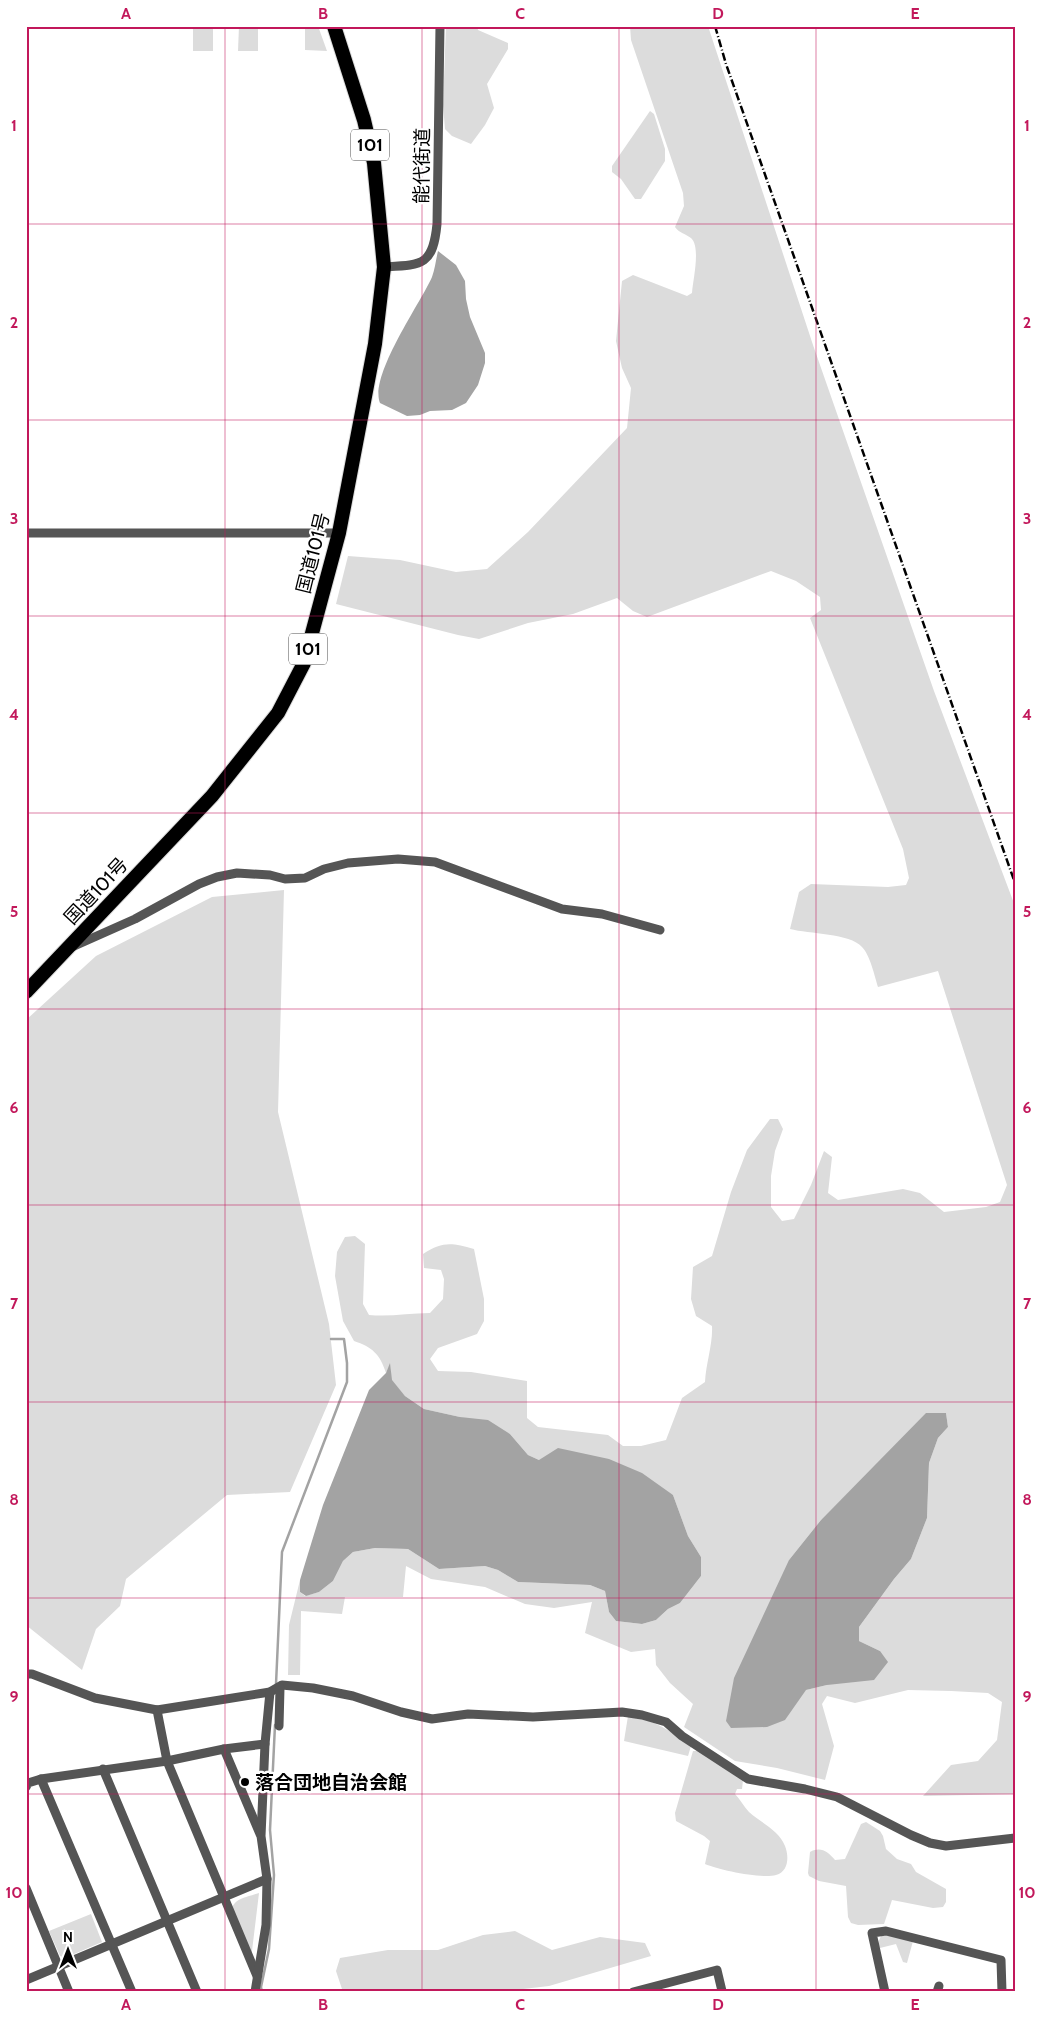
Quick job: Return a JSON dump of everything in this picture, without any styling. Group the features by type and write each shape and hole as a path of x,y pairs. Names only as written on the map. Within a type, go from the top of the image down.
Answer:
{"highway":[{"name":"国道101号","path":"26,992 212,796 278,713 304,663 339,533 375,344 384,267 374,163 362,111 334,26"}],"street":[{"name":"能代街道","path":"384,267 410,266 426,259 434,246 437,215 440,26"},
{"path":"26,533 339,533"},
{"path":"67,950 135,919 199,884 217,877 237,873 270,875 285,879 305,878 324,869 348,863 398,859 435,862 562,909 602,914 660,930"},
{"path":"28,1672 95,1698 157,1710 270,1692 282,1686 313,1688 353,1696 401,1712 432,1719 468,1714 533,1716 622,1712 642,1715 666,1722 682,1736 748,1779 837,1797 930,1843 946,1846 1015,1838"},
{"path":"279,1726 280,1688"},
{"path":"255,1992 266,1926 267,1879 261,1836 265,1744 270,1692"},
{"path":"157,1710 167,1761 257,1976"},
{"path":"26,1787 28,1782 41,1778 167,1761 224,1749 265,1744"},
{"path":"224,1749 261,1836"},
{"path":"103,1769 197,1992"},
{"path":"41,1778 132,1992"},
{"path":"26,1980 267,1879"},
{"path":"26,1888 70,1992"},
{"path":"886,1992 872,1933 886,1931 1001,1960 1002,1992"},
{"path":"633,1992 717,1970 723,1992"}],"shaded area":[{"path":"193,26 213,26 213,51 193,51"},
{"path":"239,26 258,26 258,51 238,51"},
{"path":"305,26 318,26 327,51 305,50"},
{"path":"446,26 477,26 478,30 508,43 508,49 487,84 494,108 485,125 471,144 452,136 445,129 443,105"},
{"path":"630,26 708,26 813,345 934,691 1015,906 1015,1794 923,1796 951,1765 978,1761 997,1740 1002,1702 988,1693 908,1690 855,1703 827,1696 822,1704 834,1746 825,1780 777,1768 735,1761 684,1727 693,1704 670,1683 656,1665 655,1649 631,1652 585,1633 592,1602 554,1608 525,1604 485,1587 431,1579 406,1566 403,1597 345,1597 342,1614 301,1611 300,1675 288,1675 289,1625 300,1580 300,1592 305,1596 319,1592 333,1581 343,1561 353,1552 375,1548 408,1549 439,1569 485,1566 498,1570 518,1582 590,1585 605,1591 609,1612 616,1621 642,1624 656,1620 668,1609 680,1603 701,1576 701,1557 688,1536 673,1495 539,1460 528,1455 510,1434 460,1417 424,1409 405,1396 391,1380 390,1365 386,1373 378,1356 366,1346 354,1341 343,1321 335,1276 337,1252 345,1237 355,1236 365,1244 363,1304 369,1315 430,1313 443,1299 444,1279 441,1270 424,1268 423,1254 436,1247 448,1244 474,1249 484,1299 484,1321 477,1334 438,1348 430,1359 438,1371 471,1372 527,1381 527,1418 538,1427 608,1435 623,1446 641,1446 666,1440 682,1398 705,1382 712,1326 696,1316 691,1299 693,1267 712,1256 731,1192 747,1150 770,1119 778,1119 783,1129 775,1151 771,1176 771,1207 782,1221 794,1219 811,1185 824,1151 832,1157 828,1193 838,1200 903,1189 920,1193 944,1212 986,1207 1000,1202 1007,1185 938,971 878,987 867,955 856,942 839,936 790,929 799,892 811,884 888,887 906,885 909,878 903,849 810,618 821,610 820,597 796,581 771,571 647,617 633,611 617,598 573,614 528,623 479,639 336,604 348,556 400,560 456,572 487,569 528,532 627,428 631,388 622,368 616,341 622,281 633,275 687,296 692,293 696,256 694,242 675,227 684,206 683,193 631,40","holes":["946,1413 948,1427 938,1438 929,1463 927,1518 911,1559 859,1627 859,1641 880,1651 827,1685 806,1690 789,1560 821,1520 926,1414"]},
{"path":"650,111 654,114 665,149 665,161 641,199 635,199 621,179 612,172 612,166"},
{"path":"438,251 456,265 465,281 470,317 485,353 485,363 478,385 466,403 452,410 430,411 420,415 407,416 380,403 379,391 388,358 432,277"},
{"path":"284,890 278,1112 329,1324 336,1385 290,1492 227,1495 126,1579 120,1606 96,1629 82,1670 26,1625 26,1020 96,956 212,897"},
{"path":"390,1363 392,1380 405,1396 424,1409 460,1417 488,1420 510,1434 528,1455 539,1460 558,1448 609,1459 642,1473 673,1495 688,1536 701,1557 701,1576 680,1603 668,1609 656,1620 642,1624 616,1621 609,1612 605,1591 590,1585 518,1582 498,1570 485,1566 439,1569 408,1549 375,1548 353,1552 343,1561 333,1581 319,1592 306,1596 300,1592 300,1580 323,1505 369,1390 386,1373"},
{"path":"926,1413 946,1413 948,1427 938,1438 929,1463 927,1518 911,1559 859,1627 859,1641 880,1651 888,1662 874,1680 827,1685 806,1690 785,1720 767,1727 731,1728 726,1721 734,1678 789,1560 821,1520"},
{"path":"628,1716 654,1723 676,1735 691,1746 688,1756 624,1741"},
{"path":"693,1751 700,1751 743,1780 742,1789 737,1789 735,1794 749,1812 779,1835 785,1846 787,1863 780,1873 769,1876 751,1875 705,1864 710,1841 676,1821 675,1813"},
{"path":"866,1822 880,1831 886,1849 897,1859 911,1864 916,1872 946,1889 946,1902 943,1907 933,1908 892,1900 884,1924 858,1925 851,1923 848,1917 846,1886 819,1881 809,1876 810,1852 821,1850 827,1852 835,1860 845,1859 861,1824"},
{"path":"259,1893 251,1954 232,1909 233,1905 239,1900"},
{"path":"91,1914 102,1942 65,1958 60,1956 49,1931"},
{"path":"515,1931 552,1950 600,1937 645,1943 651,1956 549,1986 496,1992 343,1992 336,1971 340,1958 388,1950 438,1950 483,1935"},
{"path":"889,1935 913,1941 907,1963 903,1962 896,1944 880,1948 877,1945 881,1936"}],"waterway":[{"path":"276,1684 282,1552 347,1382 344,1339 331,1339"},
{"path":"262,1992 261,1987 269,1949 274,1875 270,1830 275,1725"}],"railway":[{"path":"715,26 726,64 1015,883"}],"place":[{"name":"落合団地自治会館","path":"245,1782"}]}
